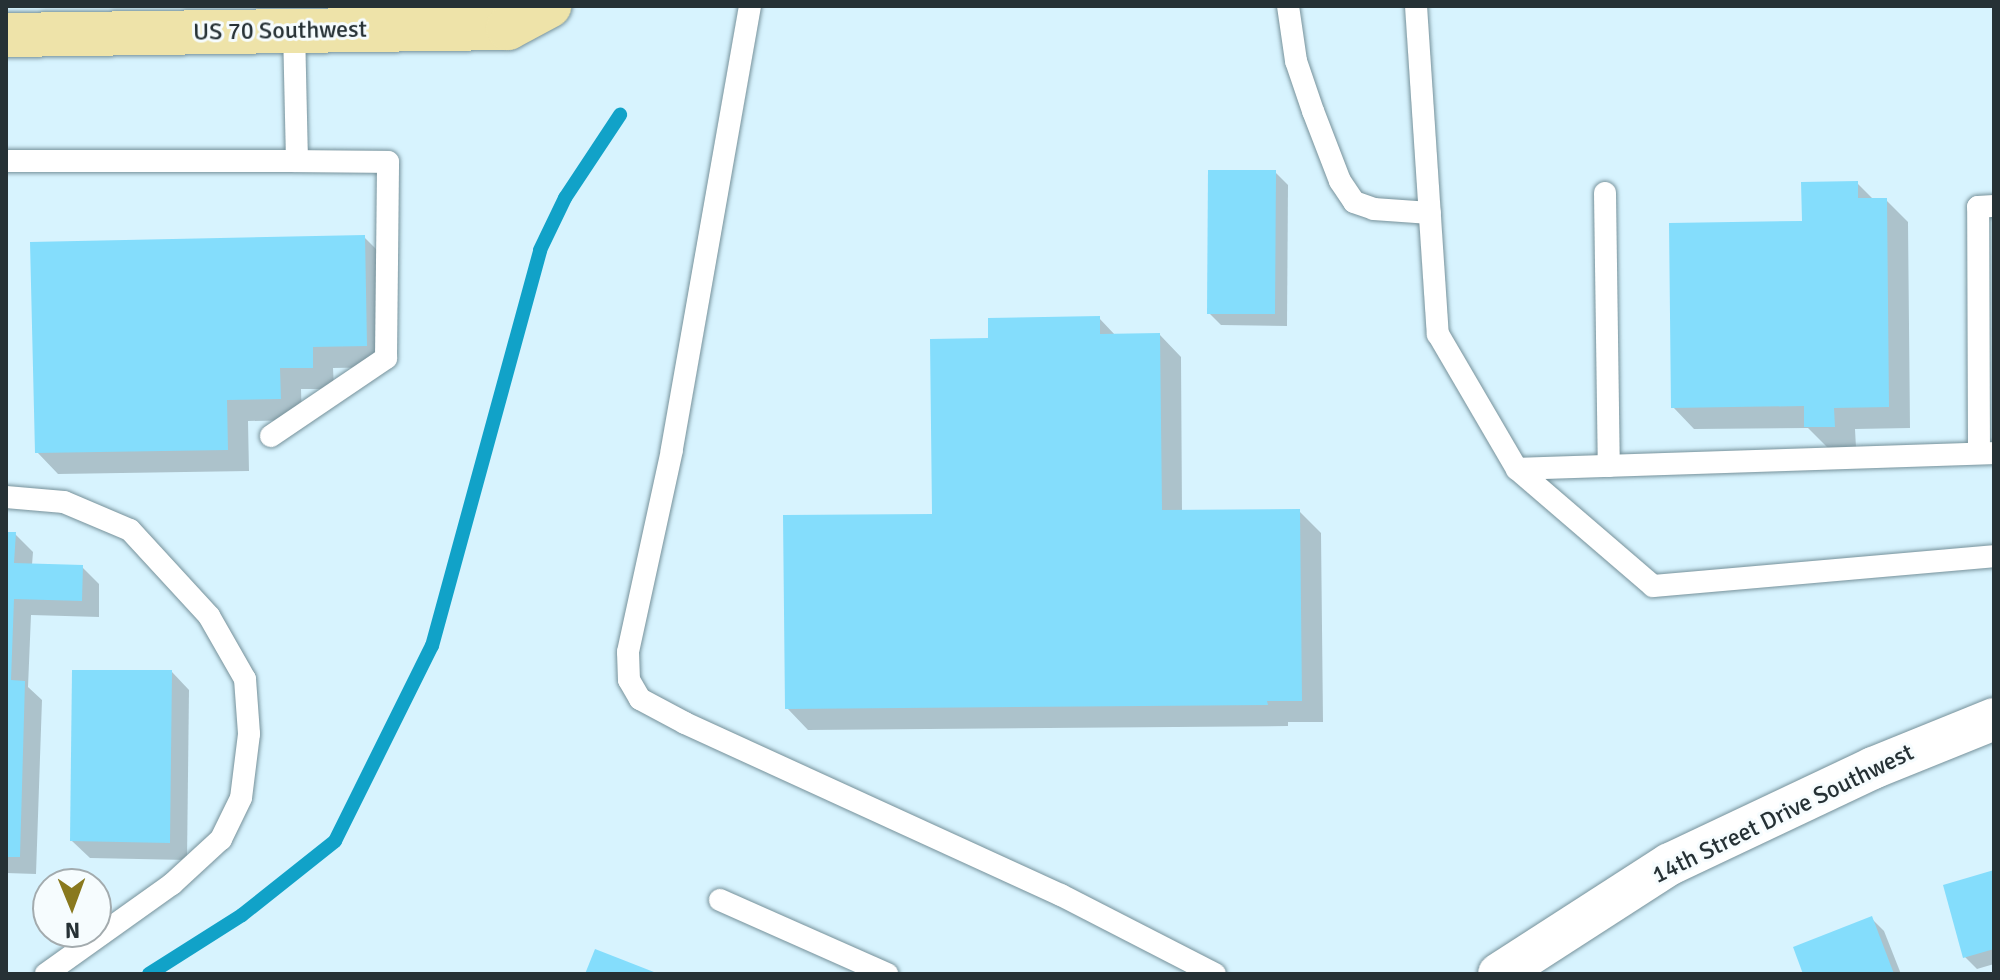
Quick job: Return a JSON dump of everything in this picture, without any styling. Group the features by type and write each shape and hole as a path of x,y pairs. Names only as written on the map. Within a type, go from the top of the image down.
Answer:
{"main road":[{"name":"US 70 Southwest","path":"6,35 508,28 549,6"}],"street":[{"name":"14th Street Drive Southwest","path":"1499,974 1549,958 1670,864 1873,768 1994,719"}],"lane":[{"path":"750,6 672,450 628,652 629,680 640,699 685,723 1061,895 1215,974"},
{"path":"1288,6 1296,61 1340,181 1354,202 1374,209 1430,213"},
{"path":"1416,6 1438,334 1517,469 1653,586 1994,556"},
{"path":"294,31 297,161"},
{"path":"6,161 388,162 386,358 271,436"},
{"path":"1605,193 1609,466"},
{"path":"1517,469 1987,453 1978,207 1994,206"},
{"path":"6,497 64,502 130,530 209,616 245,679 249,734 241,798 221,839 172,884 46,974"},
{"path":"720,900 887,974"}],"building":[{"path":"1208,170 1276,170 1275,314 1207,314"},
{"path":"1858,181 1858,198 1887,198 1889,407 1834,408 1835,427 1804,427 1804,406 1671,408 1669,223 1802,221 1801,182"},
{"path":"365,235 367,346 313,347 313,368 280,368 281,399 227,400 228,450 35,453 30,242"},
{"path":"1100,316 1100,334 1160,333 1162,510 1300,509 1302,701 1267,701 1268,705 785,709 783,515 932,514 930,339 988,338 988,318"},
{"path":"6,532 16,532 14,563 83,565 82,601 14,599 11,680 25,681 20,857 6,857"},
{"path":"72,670 172,670 170,843 70,841"},
{"path":"1994,870 1994,949 1963,958 1943,885"},
{"path":"1872,916 1894,974 1803,974 1793,947"},
{"path":"595,949 659,974 585,974"}],"waterway":[{"path":"149,974 242,915 335,841 432,646 540,250 565,198 620,115"}]}
